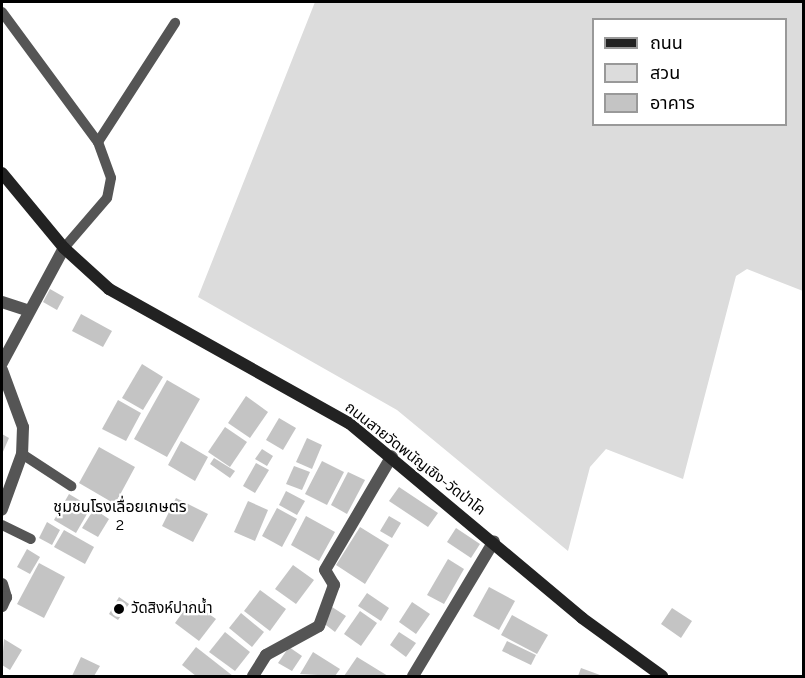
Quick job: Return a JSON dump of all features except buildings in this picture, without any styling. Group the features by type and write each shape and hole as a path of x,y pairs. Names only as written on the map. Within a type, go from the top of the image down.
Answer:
{"main road":[{"name":"ถนนสายวัดพนัญเชิง-วัดป่าโค","path":"2,173 64,248 109,289 306,395 392,456 582,618 662,676"}],"street":[{"path":"2,363 26,310 64,248"},
{"path":"2,302 26,310"},
{"path":"2,370 19,412 22,454 2,509"},
{"path":"254,676 266,656 319,626 334,585 325,570 392,456"},
{"path":"413,676 494,541"},
{"path":"2,584 6,597 2,606"}],"lane":[{"path":"2,12 98,142 111,178 107,198 64,248"},
{"path":"98,142 176,23"},
{"path":"22,454 71,486"},
{"path":"2,525 31,538"}],"green space":[{"path":"315,2 803,2 803,291 747,269 736,276 683,479 606,449 590,467 568,551 397,410 198,297"}],"place":[{"name":"วัดสิงห์ปากน้ำ","path":"119,609"}],"district":[{"name":"ชุมชนโรงเลื่อยเกษตร 2","path":"120,516"}]}
